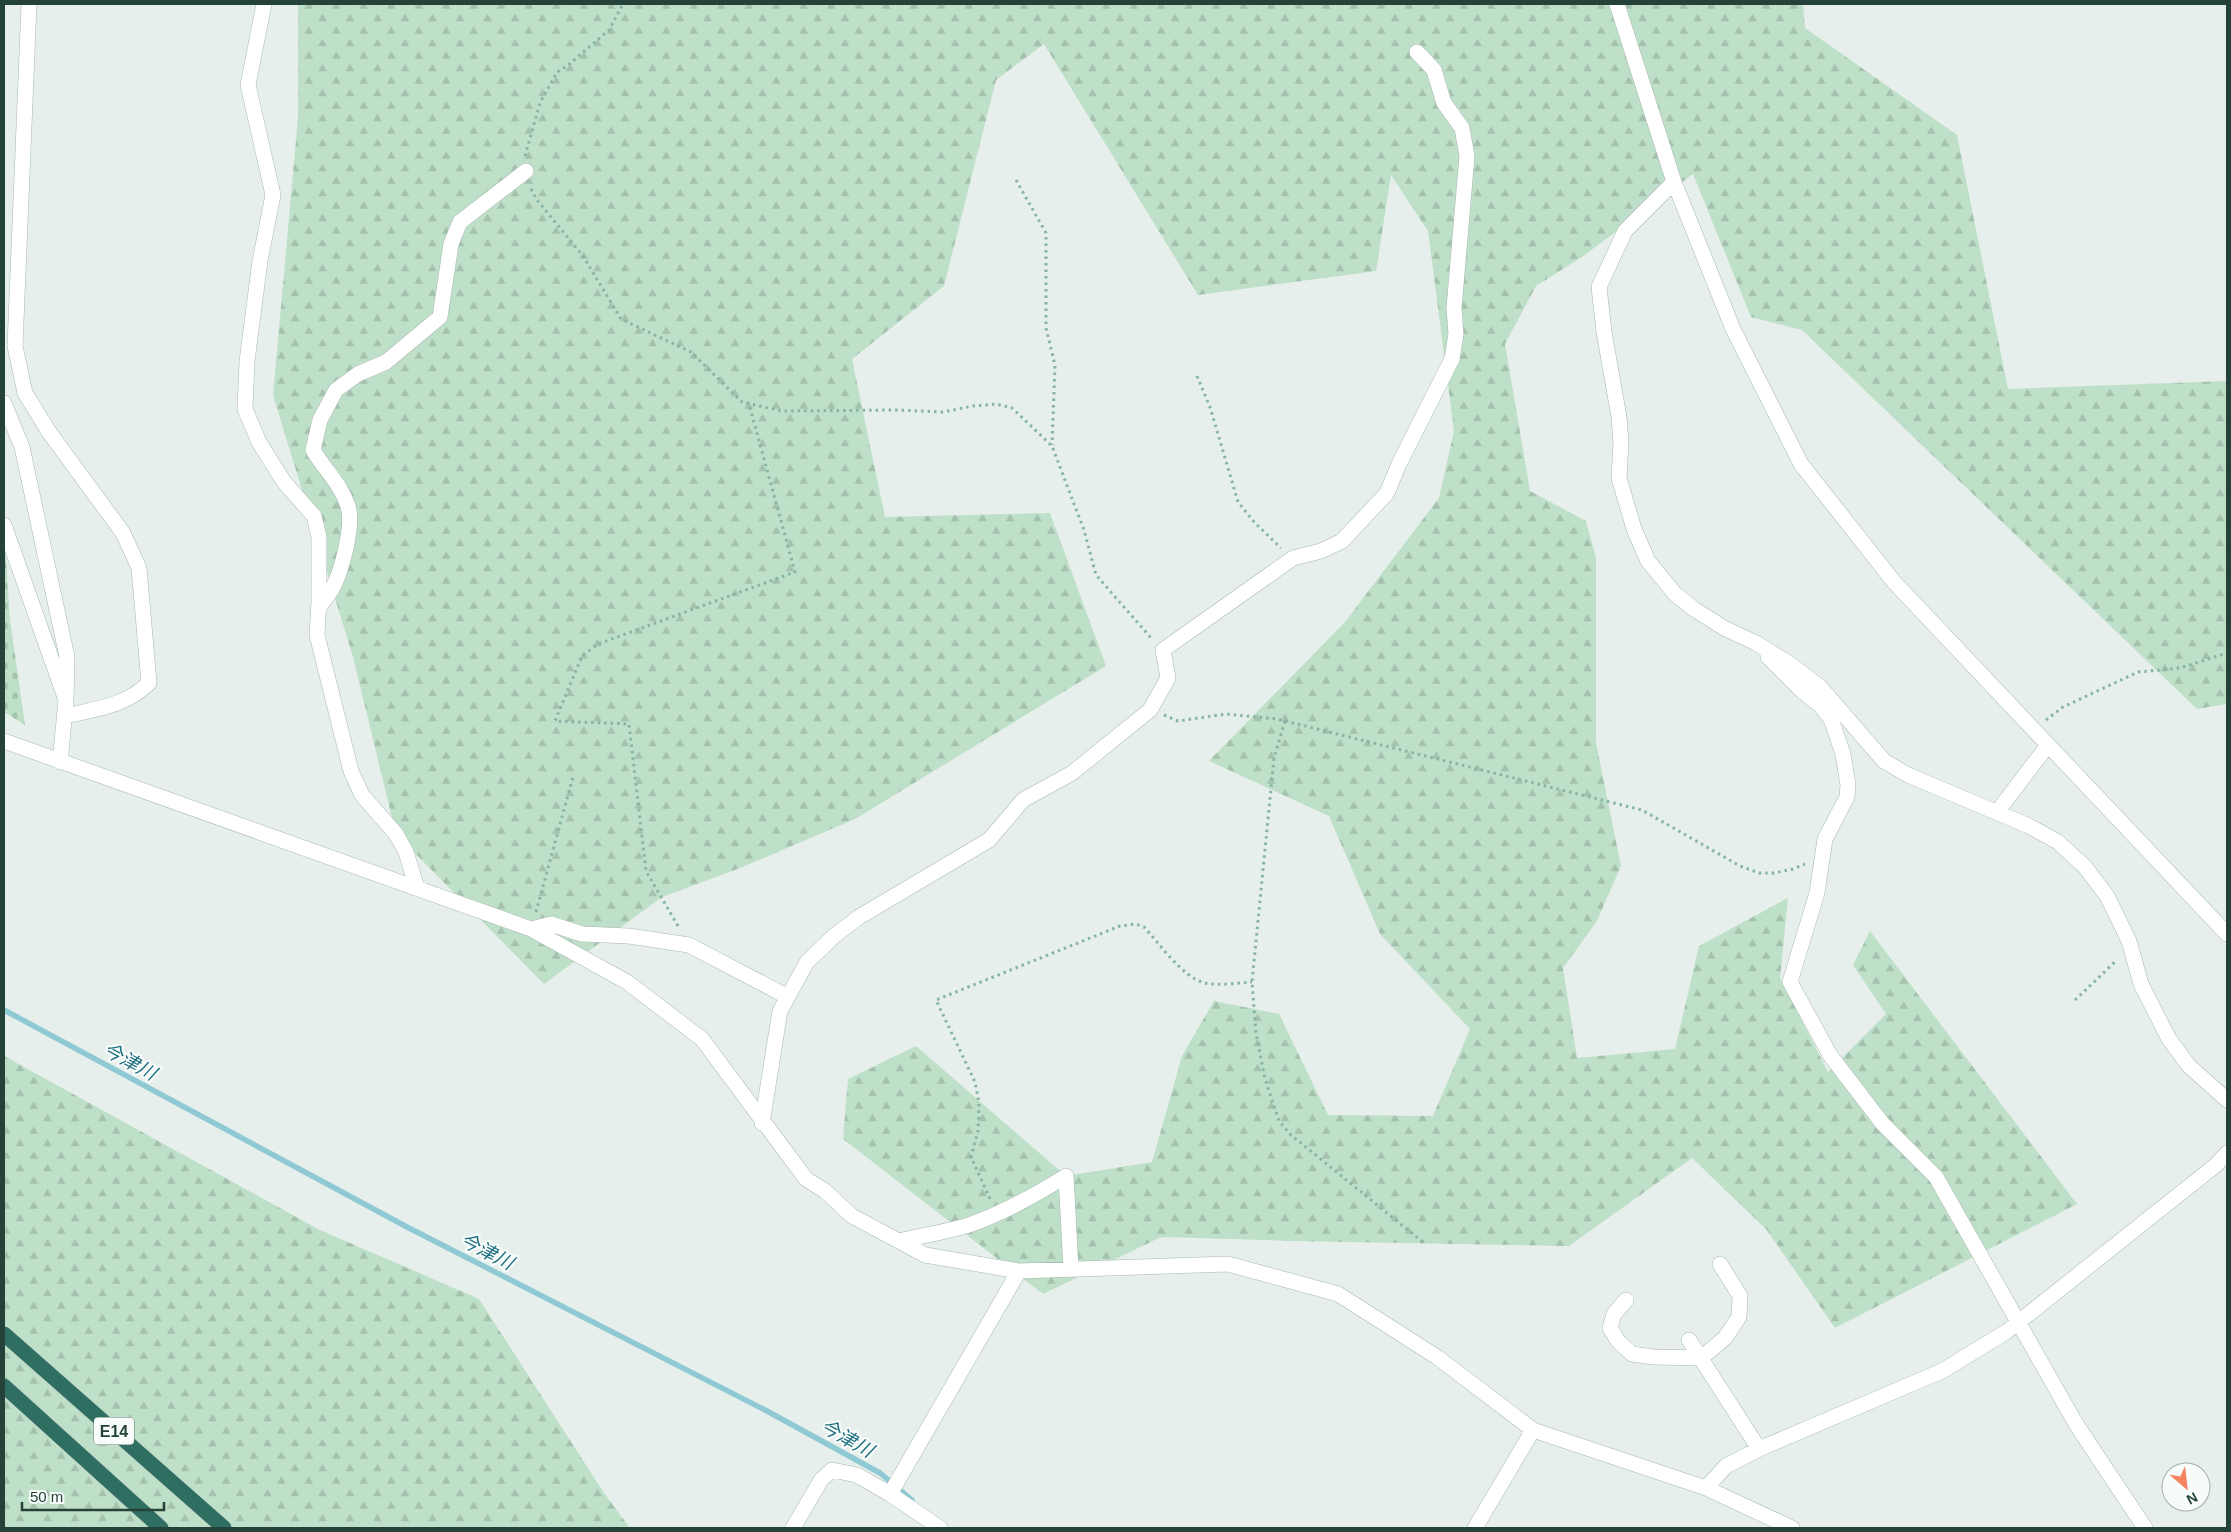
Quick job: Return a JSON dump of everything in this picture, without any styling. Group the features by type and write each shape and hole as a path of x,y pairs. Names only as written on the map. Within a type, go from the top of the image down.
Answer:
{"highway":[{"name":"E14","path":"4,1334 224,1528"},
{"name":"E14","path":"4,1386 162,1528"}],"street":[{"path":"29,4 15,346 26,394 49,432 123,533 139,568 149,683 139,693 119,703 65,716"},
{"path":"264,4 248,85 272,195 260,261 247,360 245,409 258,442 284,482 314,516 319,537 319,608 316,635 351,771 362,795 396,834 406,852 417,888"},
{"path":"1617,4 1674,182 1733,329 1801,464 1894,582 2227,934"},
{"path":"762,1123 780,1011 807,962 834,936 888,899 989,840 1023,800 1072,773 1150,710 1168,678 1163,650 1293,558 1342,542 1387,493 1399,464 1452,359 1456,334 1454,308 1467,156 1462,128 1444,103 1434,70 1417,52"},
{"path":"319,608 333,588 348,541 349,507 336,480 323,466 314,450 320,420 336,390 358,374 386,362 440,317 451,244 460,222 526,171"},
{"path":"1674,182 1625,231 1599,287 1604,332 1619,417 1618,478 1634,529 1648,561 1660,579 1675,594 1694,608 1724,628 1756,643 1790,664 1820,687 1884,761 1908,775 1997,812 2058,842 2085,867 2107,896 2131,948 2141,984 2169,1040 2188,1066 2227,1100"},
{"path":"4,403 22,447 67,657 65,716 60,762"},
{"path":"4,525 66,700"},
{"path":"1756,643 1802,691 1820,705 1831,719 1838,734 1848,785 1847,797 1825,839 1817,893 1790,982 1830,1055 1882,1123 1936,1177 2076,1424 2145,1528"},
{"path":"4,741 531,929 628,982 702,1039 762,1123 806,1180 825,1191 852,1216 925,1255 1019,1271 1228,1264 1338,1294 1437,1357 1533,1430 1706,1488 1792,1528"},
{"path":"1997,812 2048,745"},
{"path":"531,929 551,924 582,934 629,936 689,945 788,997"},
{"path":"1706,1488 1726,1466 1760,1449 1942,1371 2006,1332 2216,1165 2227,1153"},
{"path":"899,1241 965,1226 990,1217 1019,1204 1066,1176 1071,1270"},
{"path":"1626,1300 1614,1314 1610,1328 1618,1341 1632,1354 1654,1357 1701,1358 1725,1338 1739,1316 1740,1296 1720,1264"},
{"path":"890,1494 1019,1271"},
{"path":"1689,1340 1760,1449"},
{"path":"1475,1528 1533,1430"},
{"path":"793,1528 821,1480 832,1470 856,1475 890,1494 940,1528"}],"path":[{"path":"623,4 609,30 567,66 557,72 540,103 524,162 529,184 537,200 583,256 622,319 692,352 720,383 742,402 782,411 896,410 943,412 996,404 1012,408 1052,446"},
{"path":"1016,180 1046,233 1046,328 1055,365 1052,446 1084,530 1096,575 1163,650"},
{"path":"1197,376 1210,406 1238,502 1272,541 1293,558"},
{"path":"689,945 646,871 629,724 556,721 582,656 598,644 795,572 749,404"},
{"path":"2033,729 2063,707 2138,672 2180,668 2227,653"},
{"path":"1150,710 1178,720 1226,714 1285,721 1642,810 1740,866 1759,873 1774,873 1794,869 1823,855"},
{"path":"1285,721 1274,758 1252,982 1259,1052 1265,1079 1279,1121 1290,1135 1424,1243"},
{"path":"531,929 573,776"},
{"path":"990,1217 990,1199 971,1157 978,1130 979,1103 974,1082 936,1000 1120,926 1136,924 1144,927 1185,972 1203,983 1252,982"},
{"path":"2075,1000 2131,948"}],"green space":[{"path":"298,4 1803,4 1805,28 1957,135 2008,389 2227,381 2227,704 2197,709 1802,330 1751,317 1693,174 1582,257 1536,286 1505,344 1530,491 1586,521 1596,558 1596,743 1621,866 1597,921 1563,968 1577,1058 1675,1049 1699,946 1788,898 1780,978 1828,1072 1886,1014 1853,965 1870,931 2077,1204 1835,1328 1766,1229 1692,1158 1569,1246 1161,1237 1043,1294 843,1139 848,1079 916,1046 1066,1176 1152,1162 1182,1056 1214,1001 1279,1014 1328,1115 1433,1116 1470,1029 1380,934 1329,816 1209,761 1345,622 1439,498 1454,431 1428,231 1391,175 1376,271 1198,295 1044,44 996,80 944,286 852,359 885,517 1050,513 1106,666 855,819 740,868 662,897 544,984 396,834 353,657 273,395 298,118"},
{"path":"4,530 10,620 25,725 4,712"},
{"path":"4,1056 320,1230 479,1299 604,1493 630,1528 4,1528"}],"waterway":[{"name":"今津川","path":"4,1010 407,1227 767,1411 880,1473 912,1500"}]}
